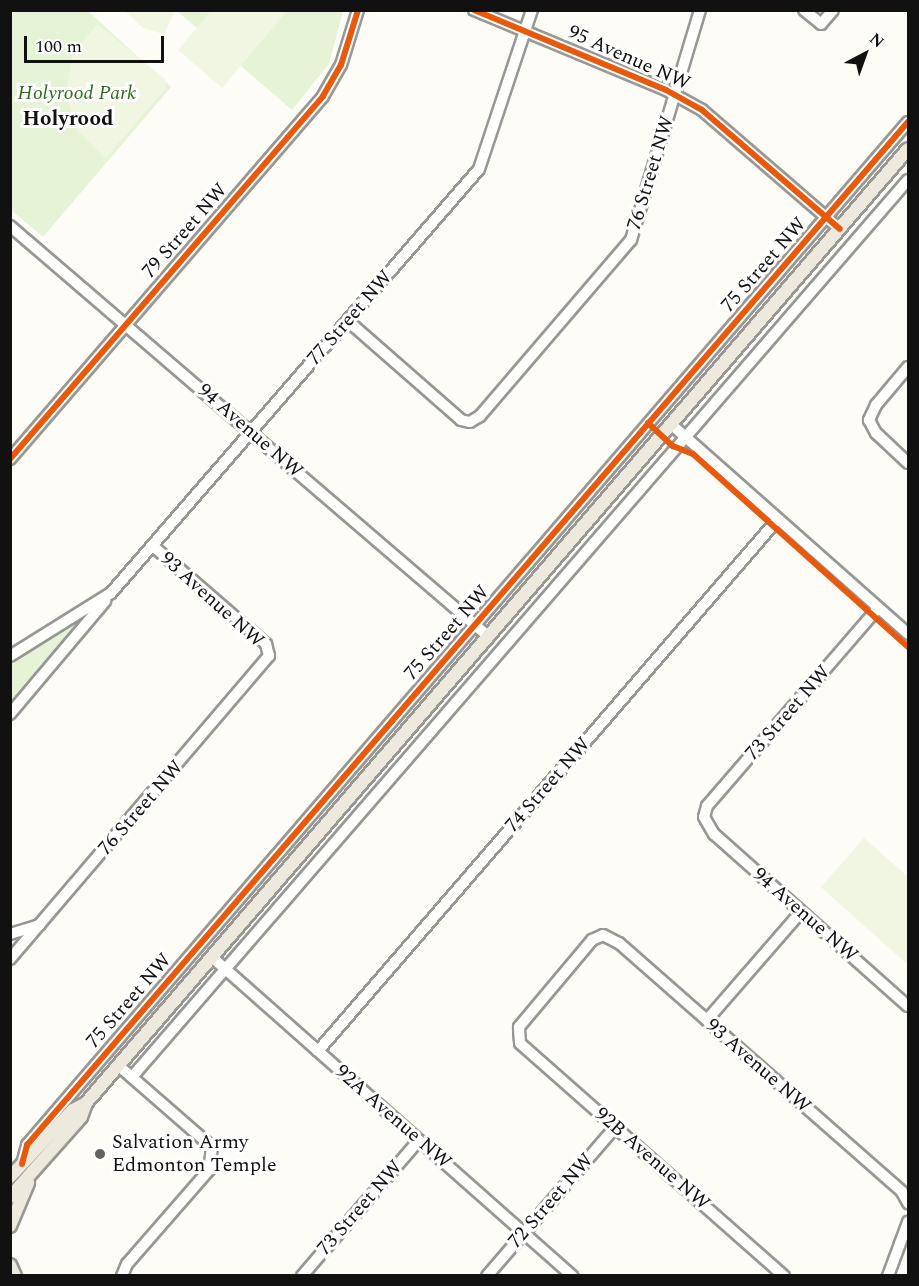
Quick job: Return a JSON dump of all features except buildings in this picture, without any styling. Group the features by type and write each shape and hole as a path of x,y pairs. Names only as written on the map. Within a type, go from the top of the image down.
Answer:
{"main road":[{"name":"75 Street NW","path":"10,1177 74,1110 86,1103 119,1066 909,149"},
{"name":"75 Street NW","path":"10,1197 81,1117 86,1103"},
{"path":"10,1226 33,1171"},
{"path":"10,1265 15,1275"}],"street":[{"name":"79 Street NW","path":"10,459 323,96 341,65 358,10"},
{"name":"95 Avenue NW","path":"474,10 675,95 702,110 840,229"},
{"name":"77 Street NW","path":"10,714 111,593 479,169 532,10"},
{"name":"76 Street NW","path":"348,321 461,420 470,422 631,240 700,10"},
{"path":"804,10 821,24 833,10"},
{"name":"75 Street NW","path":"22,1164 27,1145 909,122"},
{"path":"132,1077 909,180"},
{"name":"94 Avenue NW","path":"10,226 489,637"},
{"path":"909,367 876,405 869,420 876,433 909,463"},
{"path":"672,424 909,634"},
{"name":"74 Street NW","path":"318,1051 778,519"},
{"name":"93 Avenue NW","path":"153,546 266,644 269,656"},
{"name":"77 Street NW","path":"10,656 111,593"},
{"name":"73 Street NW","path":"705,821 707,806 878,608"},
{"name":"76 Street NW","path":"10,959 269,656"},
{"name":"94 Avenue NW","path":"705,821 714,834 909,1006"},
{"path":"707,1020 801,912"},
{"path":"10,934 40,925"},
{"name":"93 Avenue NW","path":"520,1043 519,1027 592,940 603,935 619,943 707,1020 902,1192 909,1203"},
{"name":"92A Avenue NW","path":"213,958 572,1275"},
{"name":"92B Avenue NW","path":"520,1043 784,1275"},
{"path":"119,1066 212,1147 209,1170 127,1264 122,1275"},
{"name":"72 Street NW","path":"487,1275 615,1127"},
{"name":"73 Street NW","path":"302,1275 419,1140"},
{"path":"888,1275 909,1222"}],"green space":[{"name":"Holyrood Park","path":"11,11 88,11 171,87 43,237 11,210"},
{"path":"125,11 175,11 164,34 143,28"},
{"path":"177,11 343,11 329,64 292,110"},
{"path":"211,11 287,11 222,88 178,50"},
{"path":"97,24 165,79 166,89 105,158 77,130 66,92 73,54"},
{"path":"908,128 908,134 841,209 841,207"},
{"path":"824,229 656,427 653,424"},
{"path":"650,429 638,448 491,617 489,616"},
{"path":"78,623 80,625 11,706 11,664"},
{"path":"472,635 474,636 134,1033 68,1106"},
{"path":"864,838 908,877 908,965 821,887"}],"cycle path":[{"path":"10,459 323,96 341,65 358,10"},
{"path":"474,10 666,90 702,110 840,229"},
{"path":"22,1164 27,1145 908,122"},
{"path":"648,423 673,446 693,454 908,647"}],"place":[{"name":"Salvation Army Edmonton Temple","path":"100,1154"}],"district":[{"name":"Holyrood","path":"68,119"}]}
